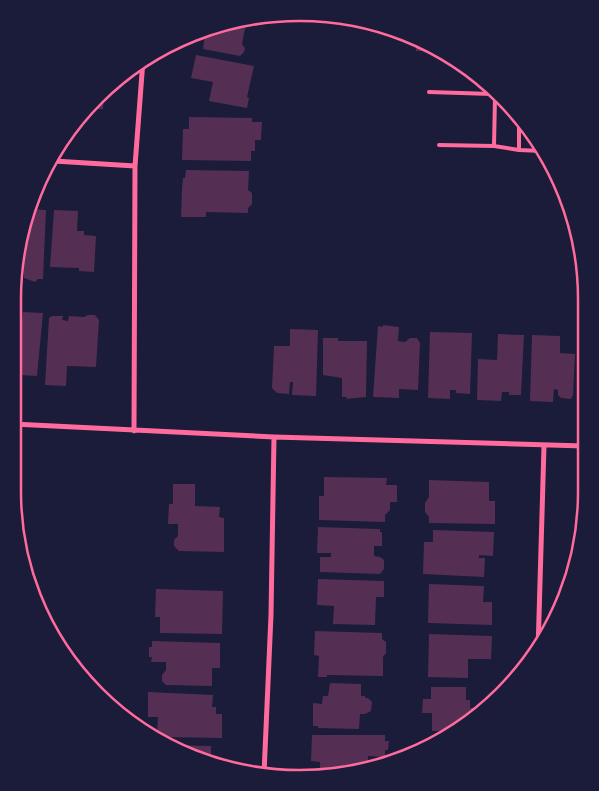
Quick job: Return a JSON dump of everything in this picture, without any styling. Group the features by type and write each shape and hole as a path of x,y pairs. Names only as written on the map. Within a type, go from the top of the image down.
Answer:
{"street":[{"path":"134,431 135,166 142,70"},
{"path":"58,161 135,166"},
{"path":"21,424 274,438 578,446"},
{"path":"264,767 271,615 274,438"},
{"path":"539,633 544,446"}],"lane":[{"path":"429,92 487,94"},
{"path":"494,146 495,102"},
{"path":"519,129 520,150"},
{"path":"439,145 494,146 534,151"}],"building":[{"path":"245,27 242,44 245,48 240,56 203,49 204,38"},
{"path":"416,47 425,51 416,51"},
{"path":"196,55 254,66 247,97 249,98 247,108 209,101 213,82 191,78"},
{"path":"103,103 103,109 97,109"},
{"path":"189,117 252,118 252,122 262,122 261,140 255,140 255,151 251,151 251,161 182,160 183,129 189,129"},
{"path":"186,170 249,171 248,190 252,193 252,204 248,208 248,213 206,212 206,217 181,217 183,178 185,178"},
{"path":"36,210 46,210 43,279 38,279 35,282 24,278 27,245"},
{"path":"54,210 78,211 77,231 84,231 84,235 96,236 94,272 79,271 79,268 50,267"},
{"path":"23,312 43,313 37,376 21,375"},
{"path":"95,315 99,320 96,367 67,366 66,386 45,385 49,318 52,316 63,316 62,320 68,321 69,316 84,317"},
{"path":"383,325 399,327 398,341 405,342 410,338 417,338 420,343 418,390 399,389 399,398 373,397 378,326 383,327"},
{"path":"290,329 318,330 316,396 292,395 293,382 290,382 289,394 277,393 272,388 274,346 290,346"},
{"path":"430,332 472,333 470,394 456,393 456,390 450,390 450,399 428,398"},
{"path":"498,334 524,335 521,395 509,395 509,392 502,392 501,401 477,400 478,359 497,360"},
{"path":"532,335 560,336 560,353 575,354 573,395 571,399 561,398 558,395 558,390 554,389 553,402 530,401"},
{"path":"323,338 338,338 338,341 367,341 366,397 346,399 347,397 342,397 342,378 323,375"},
{"path":"324,477 387,478 386,485 397,485 397,502 390,502 390,510 385,515 385,522 319,520 319,496 324,496"},
{"path":"429,480 489,482 489,501 495,501 495,524 429,523 429,517 425,512 425,503 429,497"},
{"path":"173,484 195,484 195,506 220,507 219,517 224,518 224,552 179,551 174,546 174,540 178,536 178,524 168,524 169,504 173,504"},
{"path":"318,527 380,529 380,532 382,532 382,546 374,546 374,556 384,560 384,569 380,574 320,572 320,557 331,557 331,553 317,553"},
{"path":"433,530 494,532 493,556 479,555 479,558 485,558 484,577 423,574 424,542 433,542"},
{"path":"318,579 384,581 384,597 376,597 375,625 333,624 334,606 317,605"},
{"path":"429,584 484,586 483,602 492,602 492,625 428,623"},
{"path":"156,589 223,591 222,634 160,633 160,617 155,617"},
{"path":"315,631 382,633 382,639 386,642 386,653 383,657 383,676 327,675 327,677 318,677 319,656 314,655"},
{"path":"429,634 492,636 491,659 468,659 468,678 428,677"},
{"path":"152,641 220,643 220,668 212,668 212,686 166,685 162,681 162,675 166,670 166,662 151,662 152,657 149,657 149,647 152,647"},
{"path":"330,683 361,684 361,696 365,696 365,698 372,702 371,711 360,714 359,729 318,728 318,726 313,726 313,703 322,704 323,696 328,696"},
{"path":"431,687 466,687 466,700 470,700 470,708 474,708 441,731 432,731 432,713 422,713 423,699 431,699"},
{"path":"148,692 213,695 212,707 216,707 216,714 222,714 222,738 169,737 157,730 158,717 148,717"},
{"path":"312,735 385,735 385,741 389,741 388,750 385,750 385,756 368,756 368,761 323,768 320,768 320,762 311,761"},
{"path":"185,745 211,746 211,755"}]}
